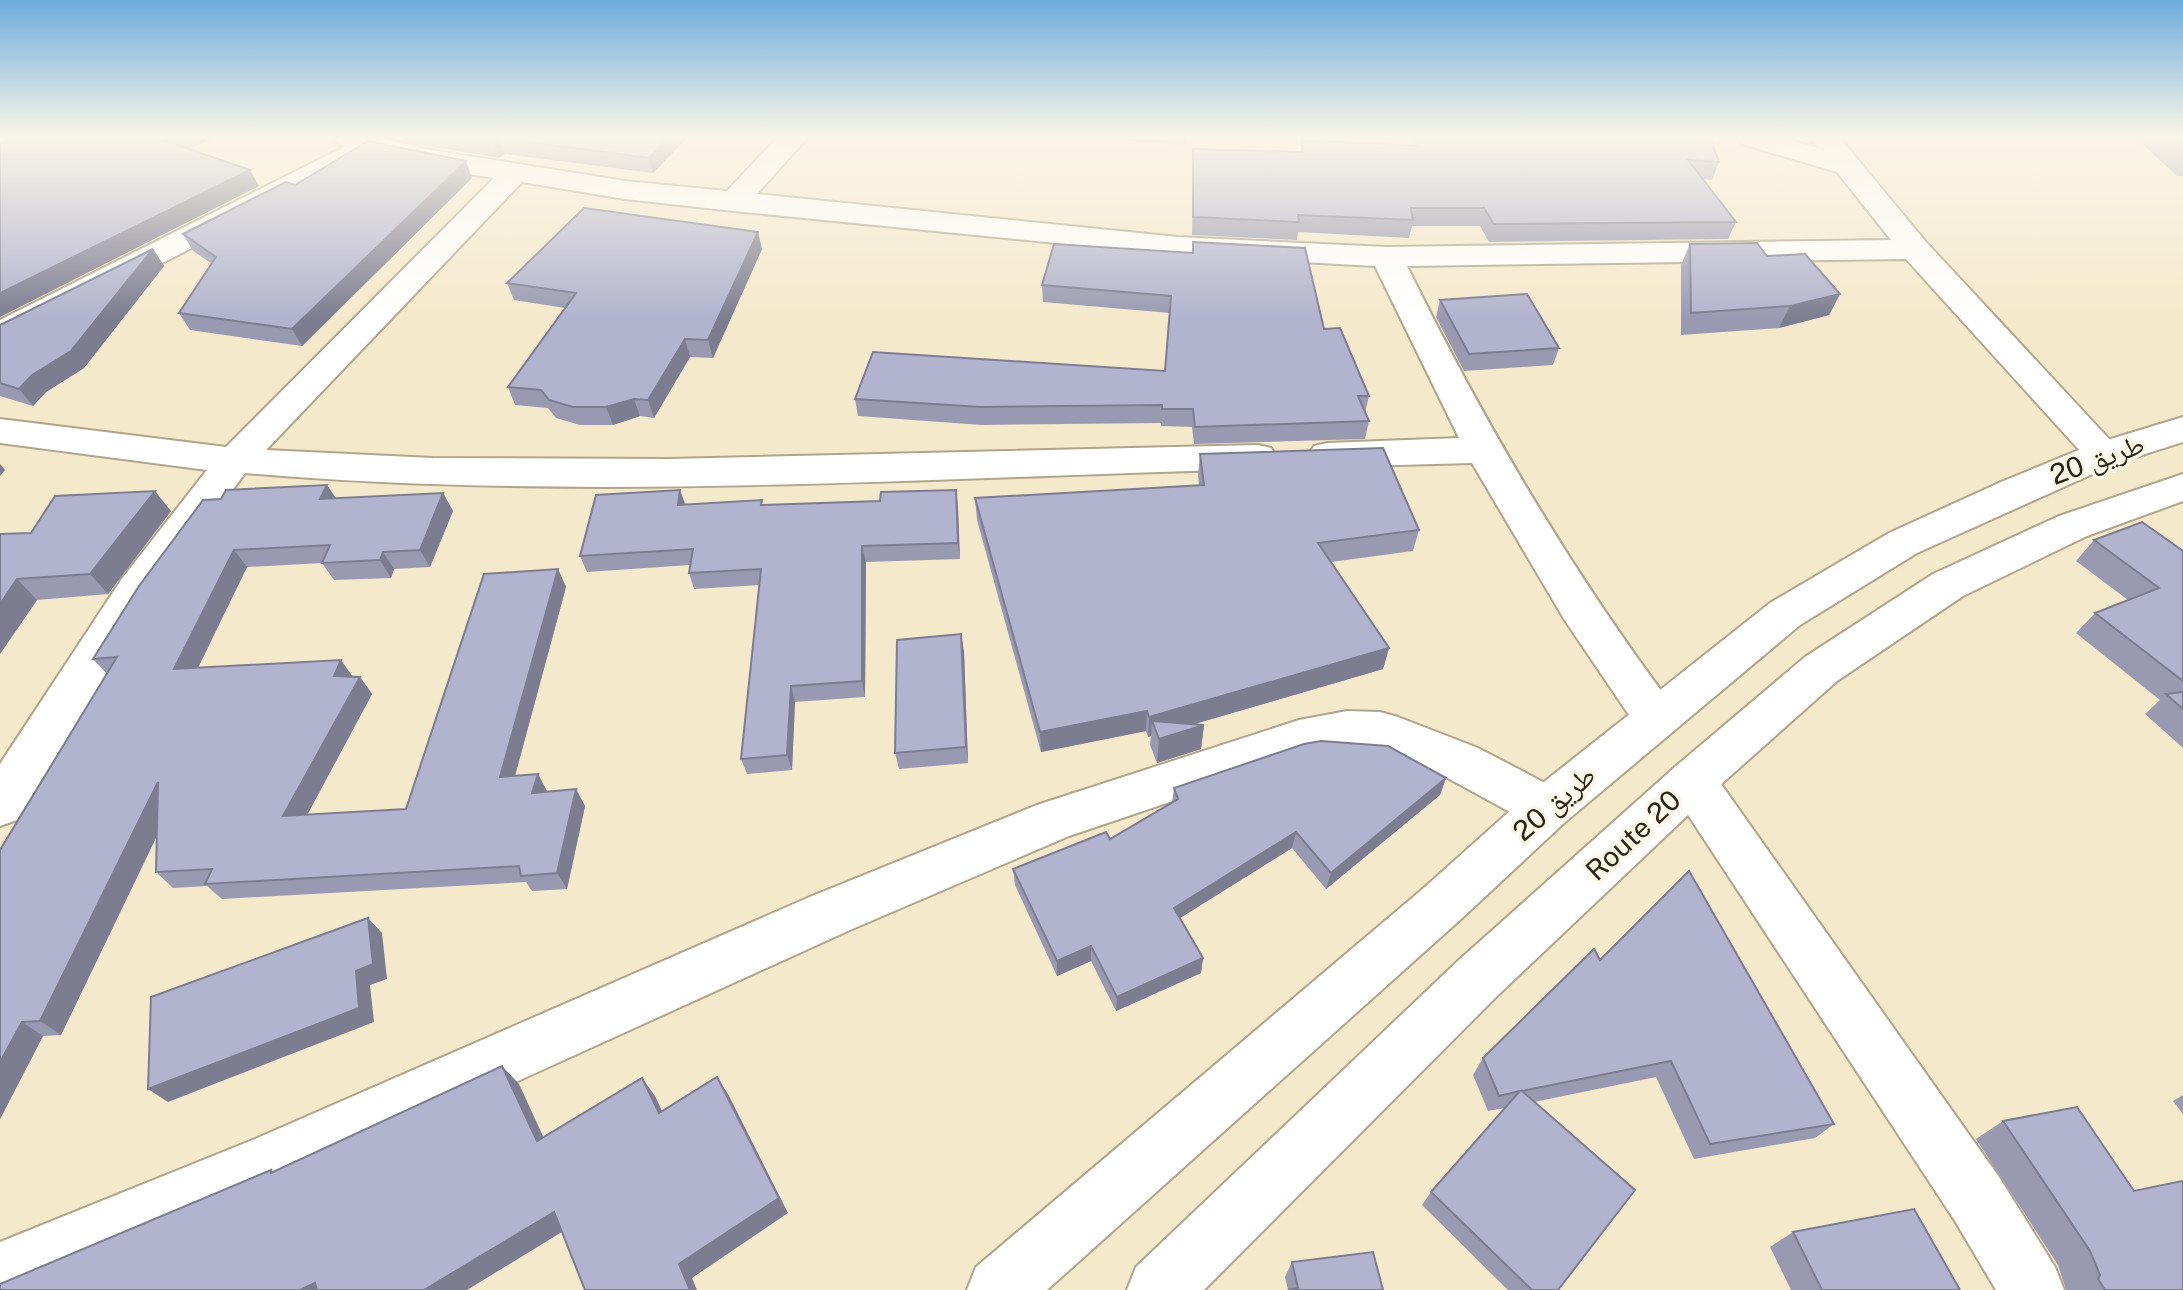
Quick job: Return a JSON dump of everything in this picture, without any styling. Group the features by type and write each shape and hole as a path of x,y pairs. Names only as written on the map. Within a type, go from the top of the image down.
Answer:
{"street":[{"path":"0,333 253,198"},
{"path":"0,805 136,591 235,460 490,198"},
{"path":"702,198 1163,244 1387,257 1915,249"},
{"path":"733,202 737,198"},
{"path":"1873,198 1915,249 2104,454"},
{"path":"1387,257 1439,368 1485,450 1546,554 1620,670 1655,717"},
{"name":"طريق 20","path":"999,1290 1443,903 1547,808 1785,614 1903,543 2104,454 2183,429"},
{"path":"0,431 235,460 410,469 696,470 1007,466 1485,450"},
{"name":"Route 20","path":"1159,1290 1478,978 1692,781 1821,669 1948,585 2073,526 2182,488"},
{"path":"0,1274 270,1163 831,913 1054,820 1299,739 1347,730 1398,736 1461,762 1547,808"},
{"path":"1692,781 1977,1199 2032,1290"}],"building":[{"path":"0,198 193,198 0,293"},
{"path":"254,198 427,198 292,329 179,313 216,257 183,234"},
{"path":"1193,198 1718,198 1736,222 1494,224 1484,208 1411,208 1413,220 1298,215 1299,222 1193,217"},
{"path":"584,208 758,232 708,340 685,339 648,400 634,399 606,407 573,407 549,400 541,390 508,387 576,293 507,283"},
{"path":"1193,242 1305,248 1324,329 1340,328 1369,396 1358,396 1369,421 1195,427 1193,409 1162,409 1162,405 981,407 855,399 873,352 1165,371 1171,296 1042,285 1054,244 1193,253"},
{"path":"1757,243 1767,256 1805,254 1840,294 1790,306 1691,313 1690,244"},
{"path":"153,249 71,351 32,375 19,389 0,383 0,325"},
{"path":"1527,294 1559,348 1469,354 1440,300"},
{"path":"1383,448 1419,530 1318,543 1389,648 1149,717 1147,711 1040,732 975,498 1204,485 1200,454"},
{"path":"327,485 320,499 443,493 420,550 383,552 380,560 322,563 330,545 234,550 174,669 341,660 334,676 360,677 283,816 406,809 484,574 558,569 500,777 538,774 532,793 576,789 557,873 521,876 519,866 205,884 212,869 156,872 158,782 40,1021 22,1022 0,1062 0,850 117,657 93,659 139,586 203,500 221,499 226,490"},
{"path":"680,490 678,505 762,500 761,505 880,501 881,492 956,490 958,543 862,546 862,681 791,686 787,755 741,759 761,569 689,573 693,549 580,556 596,495"},
{"path":"155,491 90,574 17,579 0,604 0,534 31,533 55,496"},
{"path":"2142,522 2183,551 2183,681 2095,613 2159,588 2094,540"},
{"path":"961,634 966,747 895,753 897,640"},
{"path":"2183,692 2183,709 2166,694"},
{"path":"1152,721 1204,725 1159,739"},
{"path":"1321,741 1388,746 1446,778 1331,873 1296,832 1174,908 1203,958 1117,997 1091,946 1057,961 1013,869 1106,832 1110,839 1178,799 1174,788"},
{"path":"1689,871 1834,1124 1710,1144 1671,1061 1522,1091 1635,1190 1558,1290 1532,1290 1431,1192 1520,1091 1499,1096 1483,1058 1594,949 1600,960"},
{"path":"368,918 373,964 356,971 359,1008 148,1089 151,997"},
{"path":"502,1066 537,1141 642,1078 659,1113 717,1077 779,1198 679,1264 690,1290 585,1290 554,1212 424,1290 317,1290 315,1283 300,1290 0,1290 0,1284 271,1170 271,1173"},
{"path":"2077,1107 2134,1191 2183,1182 2183,1290 2105,1290 2098,1279 2100,1275 2090,1251 2003,1121"},
{"path":"1914,1209 1960,1290 1822,1290 1793,1232"},
{"path":"1373,1252 1383,1290 1288,1290 1298,1288 1292,1262"}]}
